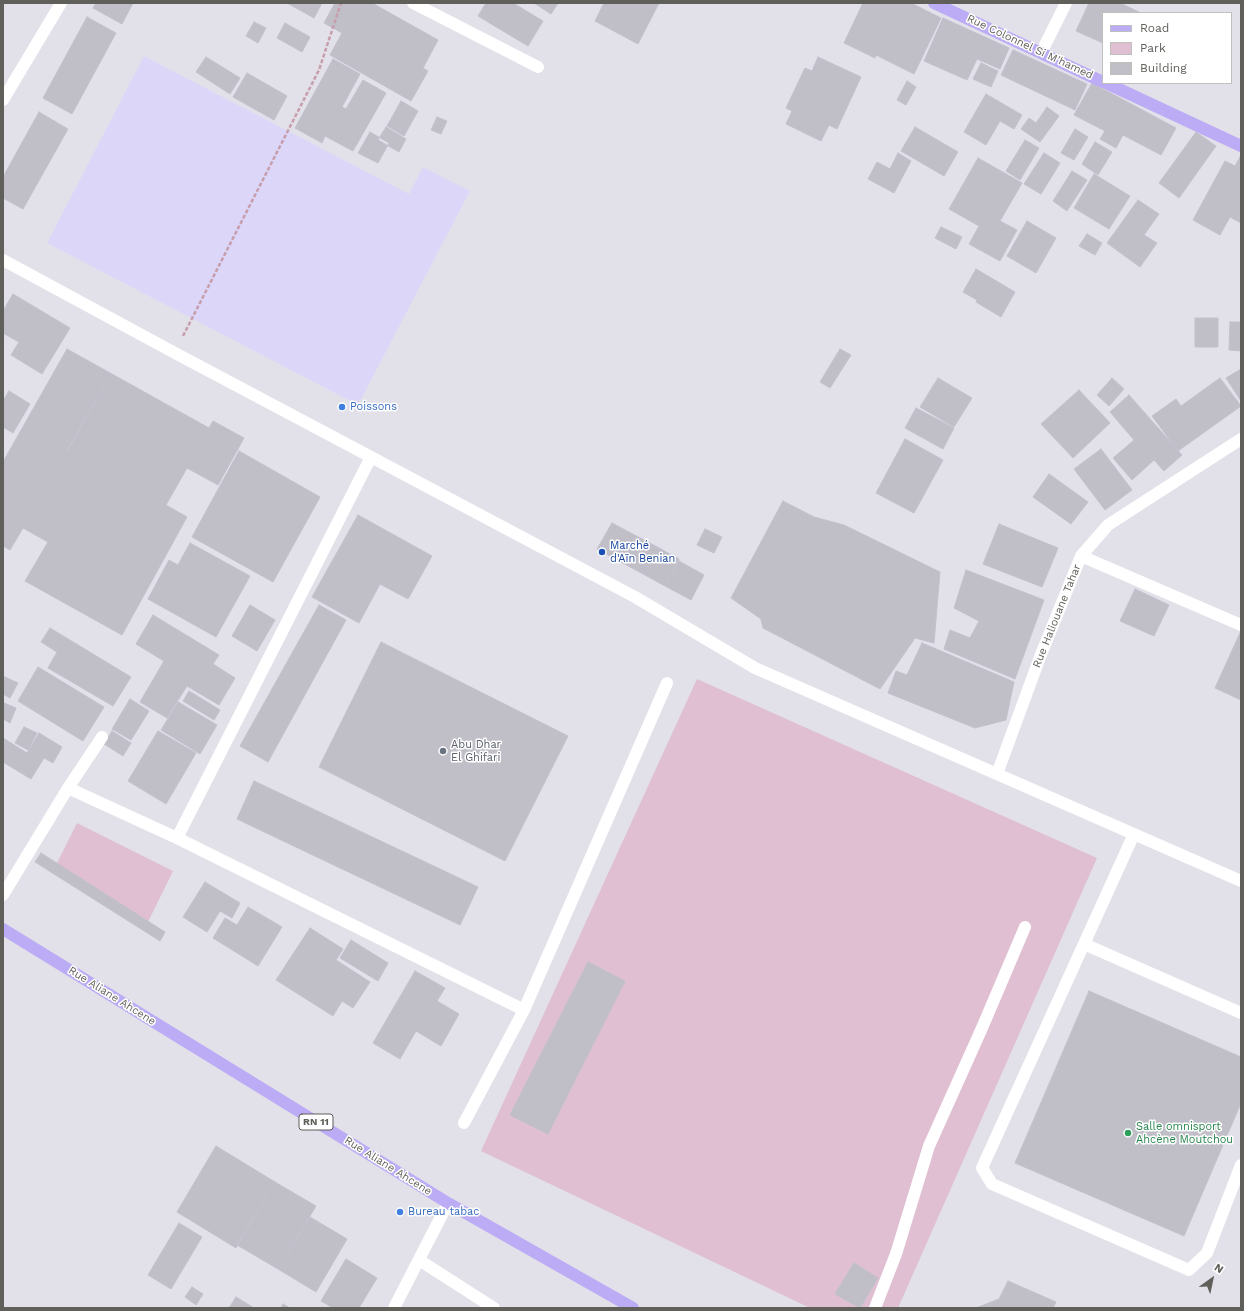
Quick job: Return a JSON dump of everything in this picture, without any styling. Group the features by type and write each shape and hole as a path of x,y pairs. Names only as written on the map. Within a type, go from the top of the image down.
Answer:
{"main road":[{"name":"Rue Colonnel Si M'hamed","path":"934,3 1102,82"},
{"name":"Rue Colonnel Si M'hamed","path":"1108,84 1241,146"},
{"name":"Rue Aliane Ahcene","path":"3,929 448,1203 633,1308"}],"street":[{"path":"3,100 61,3"},
{"path":"413,3 538,67"},
{"path":"1041,52 1066,3"},
{"path":"3,260 371,458 635,597 755,668 1241,881"},
{"name":"Rue Haliouane Tahar","path":"997,774 1040,657 1081,556 1108,526 1241,439"},
{"path":"177,838 371,458"},
{"path":"1081,556 1241,625"},
{"path":"464,1123 524,1010 667,683"},
{"path":"3,895 68,788 102,737"},
{"path":"68,788 177,838 524,1010"},
{"path":"1134,834 982,1168 992,1184 1189,1270 1206,1253 1241,1164"},
{"path":"875,1308 896,1254 929,1146 1025,927"},
{"path":"1084,944 1241,1013"},
{"path":"394,1308 448,1203"},
{"path":"419,1260 494,1308"}],"path":[{"path":"175,353 319,70 341,3"}],"shaded area":[{"path":"144,56 409,194 423,167 470,191 358,405 47,243"}],"green space":[{"path":"697,679 1097,858 898,1308 810,1308 481,1151"},
{"path":"77,823 173,871 148,922 52,873"}],"building":[{"path":"96,3 133,3 122,24 93,8"},
{"path":"287,3 322,3 314,18"},
{"path":"335,3 372,3 438,40 423,68 428,71 411,101 330,55 342,33 324,23"},
{"path":"486,3 513,3 543,21 528,46 478,16"},
{"path":"534,3 558,3 551,14"},
{"path":"604,3 659,3 638,44 595,21"},
{"path":"863,3 911,3 941,18 914,74 876,55 875,58 844,43"},
{"path":"1089,3 1120,3 1139,12 1102,12 1102,43 1076,31"},
{"path":"87,17 116,33 72,114 43,98"},
{"path":"943,18 1009,48 1000,69 977,59 967,80 924,61"},
{"path":"254,22 266,28 258,43 246,36"},
{"path":"285,23 310,37 302,52 277,38"},
{"path":"1013,50 1087,84 1075,110 1001,75"},
{"path":"206,57 240,78 230,94 196,72"},
{"path":"818,57 861,77 837,129 829,125 821,141 786,124 792,111 786,108 805,68 812,71"},
{"path":"333,59 360,74 342,107 346,109 363,80 386,93 353,151 325,136 322,143 295,128"},
{"path":"981,63 998,71 991,87 973,79"},
{"path":"247,73 287,96 274,120 233,97"},
{"path":"907,81 916,87 906,105 897,100"},
{"path":"1092,83 1176,128 1161,155 1123,135 1116,148 1100,139 1105,131 1074,115"},
{"path":"986,94 1022,115 1014,129 1000,121 986,145 964,132"},
{"path":"401,101 418,111 404,136 387,126"},
{"path":"1047,107 1059,116 1040,142 1021,129 1029,118 1036,123"},
{"path":"39,112 68,129 23,209 3,198 3,177"},
{"path":"437,117 447,121 441,134 431,130"},
{"path":"386,127 406,139 399,152 378,140"},
{"path":"915,127 958,152 944,176 901,151"},
{"path":"1075,129 1088,137 1074,160 1061,153"},
{"path":"370,132 389,143 378,163 358,153"},
{"path":"1196,132 1216,146 1179,198 1159,183"},
{"path":"1025,140 1039,148 1020,180 1006,171"},
{"path":"1095,142 1112,152 1098,175 1082,164"},
{"path":"898,153 911,161 894,193 868,179 877,162 890,169"},
{"path":"1044,153 1060,163 1041,194 1024,184"},
{"path":"1241,155 1241,223 1230,217 1220,235 1193,220 1225,161 1235,166"},
{"path":"978,158 1022,183 1000,221 1017,230 1000,261 969,244 979,226 949,209"},
{"path":"1072,171 1087,180 1067,211 1053,201"},
{"path":"1094,174 1130,196 1109,229 1074,208"},
{"path":"1138,200 1159,214 1144,235 1157,243 1140,267 1107,243"},
{"path":"1027,221 1056,238 1036,273 1007,256"},
{"path":"941,227 962,237 956,249 935,238"},
{"path":"1087,234 1102,243 1095,255 1079,246"},
{"path":"976,269 1015,292 1001,317 976,302 977,300 963,292"},
{"path":"13,294 70,328 42,374 11,355 19,342 3,333 3,311"},
{"path":"1195,318 1218,318 1218,347 1195,347"},
{"path":"1230,322 1241,322 1241,351 1229,350"},
{"path":"67,349 209,428 213,421 244,438 218,485 187,468 166,505 187,517 122,635 25,581 48,542 23,528 10,550 3,546 3,462","holes":["111,374 68,450 67,450"]},
{"path":"840,349 851,355 830,388 820,382"},
{"path":"1241,369 1241,401 1226,378"},
{"path":"938,378 972,398 954,427 920,407"},
{"path":"1112,378 1124,389 1109,406 1097,395"},
{"path":"1220,378 1241,406 1178,451 1152,416 1176,399 1181,406"},
{"path":"1079,390 1110,423 1073,458 1041,424"},
{"path":"9,391 30,404 13,433 3,427 3,401"},
{"path":"1129,395 1182,455 1164,471 1154,460 1132,480 1113,458 1134,440 1110,412"},
{"path":"916,408 954,428 943,449 905,428"},
{"path":"905,439 943,460 914,513 876,493"},
{"path":"1101,449 1132,490 1105,510 1074,469"},
{"path":"239,451 320,497 273,582 192,537"},
{"path":"1049,474 1088,502 1071,524 1033,497"},
{"path":"783,501 814,517 844,525 940,572 934,643 915,638 880,689 763,628 761,619 731,598"},
{"path":"358,515 432,556 408,599 380,584 359,623 312,597"},
{"path":"612,523 659,548 645,575 597,549"},
{"path":"999,524 1058,548 1042,587 983,564"},
{"path":"705,529 722,537 714,553 697,545"},
{"path":"190,543 250,576 216,637 148,599 169,560 178,565"},
{"path":"659,548 679,559 665,586 645,575"},
{"path":"679,561 704,575 691,600 665,586"},
{"path":"966,570 1044,600 1015,679 944,649 950,630 970,638 979,621 954,608"},
{"path":"1135,589 1169,605 1154,636 1120,621"},
{"path":"250,605 275,620 257,651 232,636"},
{"path":"319,605 346,620 268,762 240,746"},
{"path":"153,615 219,655 213,664 235,678 219,705 187,686 167,718 140,702 164,661 136,644"},
{"path":"50,628 131,677 113,706 48,668 57,652 41,642"},
{"path":"1240,633 1241,634 1241,700 1215,688"},
{"name":"Abu Dhar El Ghifari","path":"381,642 568,736 505,861 319,767"},
{"path":"922,643 1014,682 1006,720 975,728 888,693 896,671 907,675"},
{"path":"38,667 104,707 83,741 18,701"},
{"path":"5,677 18,683 10,698 3,694 3,680"},
{"path":"189,691 220,710 214,720 183,701"},
{"path":"130,699 149,711 131,740 112,729"},
{"path":"178,702 217,725 200,754 161,730"},
{"path":"4,703 16,708 10,723 3,719"},
{"path":"24,727 37,733 28,750 15,743"},
{"path":"112,731 131,743 123,756 104,744"},
{"path":"158,731 196,753 166,804 128,781"},
{"path":"39,733 62,747 53,763 44,758 31,779 3,762 3,738 27,753"},
{"path":"254,781 478,887 460,925 237,819"},
{"path":"41,853 165,932 160,941 35,862"},
{"path":"205,882 240,903 232,918 220,911 207,932 183,917"},
{"path":"248,907 282,927 258,966 213,938 225,918 237,925"},
{"path":"310,928 343,949 336,960 370,982 353,1008 342,1001 333,1016 276,980"},
{"path":"351,940 388,963 378,981 340,958"},
{"path":"588,962 625,981 548,1134 510,1115"},
{"path":"415,971 445,988 437,1001 459,1014 441,1046 416,1031 400,1059 373,1043"},
{"name":"Salle omnisport Ahcène Moutchou","path":"1089,991 1241,1057 1241,1103 1184,1236 1015,1163"},
{"path":"216,1146 275,1182 236,1248 177,1212"},
{"path":"275,1182 316,1206 278,1269 237,1245"},
{"path":"310,1217 347,1239 316,1292 278,1269"},
{"path":"179,1223 202,1237 171,1289 148,1275"},
{"path":"346,1259 377,1278 359,1308 333,1308 321,1301"},
{"path":"854,1263 878,1278 860,1308 835,1294"},
{"path":"1008,1281 1056,1302 1053,1308 976,1308 999,1299"},
{"path":"192,1287 203,1294 196,1305 185,1297"},
{"path":"236,1297 254,1308 229,1308"},
{"path":"283,1304 290,1308 281,1308"}],"place":[{"name":"Poissons","path":"342,407"},
{"name":"Marché d'Aïn Benian","path":"602,552"},
{"name":"Abu Dhar El Ghifari","path":"443,751"},
{"name":"Salle omnisport Ahcène Moutchou","path":"1128,1133"},
{"name":"Bureau tabac","path":"400,1212"}]}
